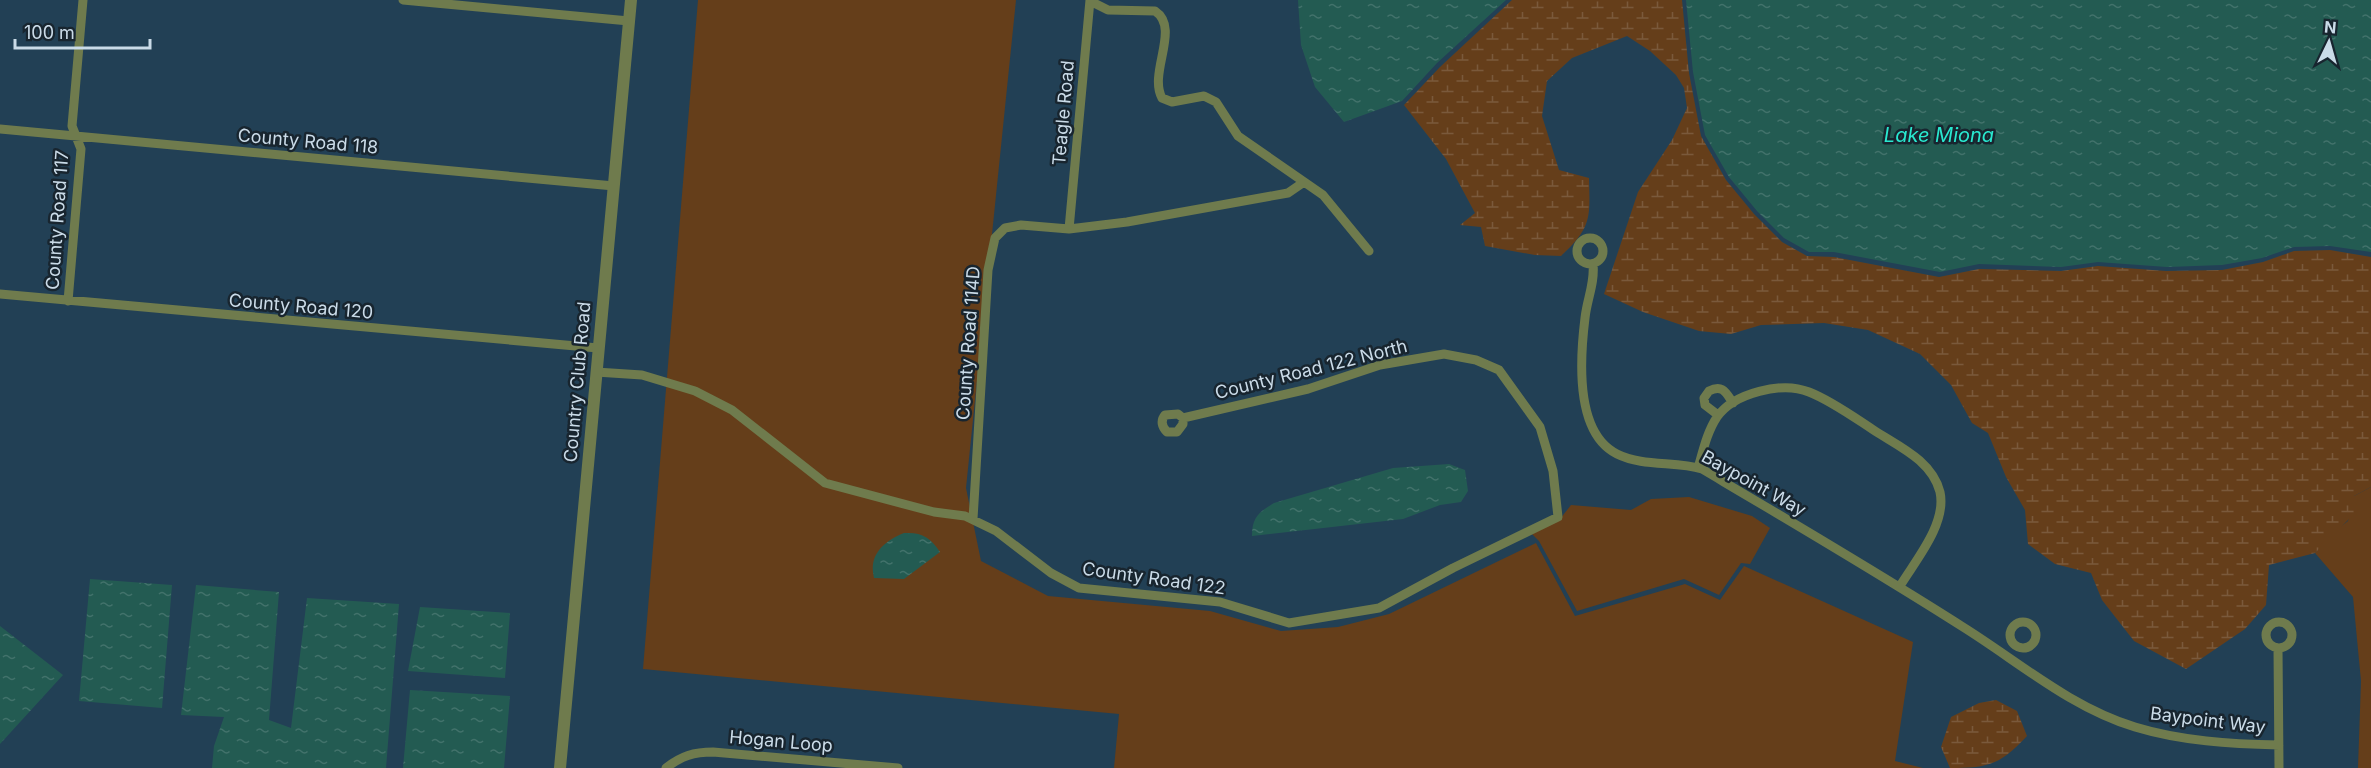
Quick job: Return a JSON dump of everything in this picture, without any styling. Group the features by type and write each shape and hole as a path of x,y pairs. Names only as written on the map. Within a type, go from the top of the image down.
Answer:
{"street":[{"name":"County Road 117","path":"68,301 81,150 72,126 84,0"},
{"path":"403,0 629,21"},
{"name":"Country Club Road","path":"560,768 631,0"},
{"path":"1090,1 1108,10 1155,11 1160,14 1166,27 1158,82 1162,98 1172,102 1208,97 1216,102 1229,124 1244,141 1323,195 1369,251"},
{"name":"Teagle Road","path":"1069,230 1090,1"},
{"name":"County Road 118","path":"0,129 614,186"},
{"name":"County Road 114D","path":"973,519 988,270 992,246 998,233 1011,226 1069,230 1288,193 1304,182"},
{"name":"Baypoint Way","path":"1593,264 1594,276 1585,318 1585,411 1590,426 1600,441 1623,457 1698,468 1900,586 2008,655 2054,690 2080,704 2136,728 2206,741 2279,745"},
{"name":"County Road 120","path":"0,294 598,348"},
{"name":"County Road 122 North","path":"1183,418 1308,389 1380,365 1444,354 1476,360 1499,370 1540,427 1553,471 1558,517"},
{"name":"County Road 122","path":"596,372 642,375 695,391 732,410 825,483 934,512 973,519 996,531 1052,573 1079,588 1220,602 1289,623 1379,608 1453,568 1558,517"},
{"path":"1718,415 1705,405 1704,398 1709,391 1719,388 1724,390 1733,403"},
{"path":"1698,468 1709,430 1718,415 1733,403 1752,394 1780,388 1808,392 1908,452 1928,468 1940,493 1940,508 1934,527 1900,586"},
{"path":"2008,655 2015,645"},
{"path":"2278,648 2279,768"},
{"name":"Hogan Loop","path":"666,768 694,752 898,768"}],"green space":[{"path":"698,0 1016,0 966,488 981,561 1048,596 1210,611 1281,631 1338,627 1389,614 1536,543 1575,616 1685,584 1720,600 1744,566 1913,642 1895,761 1923,768 1114,768 1119,714 643,669"},
{"path":"1512,0 1682,0 1689,73 1701,136 1726,180 1754,214 1782,242 1807,256 1834,257 1939,277 1979,269 2061,271 2098,266 2166,271 2222,270 2263,262 2294,251 2330,250 2371,257 2371,487 2354,496 2357,511 2315,553 2269,565 2266,605 2245,629 2186,669 2134,641 2102,600 2091,573 2055,564 2028,544 2025,510 2006,477 1988,433 1972,423 1951,385 1920,354 1868,330 1824,323 1761,325 1731,334 1699,331 1643,312 1604,294 1638,192 1672,140 1687,108 1684,88 1676,75 1650,51 1627,36 1572,58 1547,81 1542,116 1559,170 1589,178 1589,213 1579,237 1561,256 1535,255 1485,246 1481,227 1460,225 1475,213 1446,159 1404,105 1440,67"},
{"path":"2371,487 2371,768 2358,768 2361,681 2353,597 2315,553 2331,534 2348,521 2354,496"},
{"path":"1689,497 1752,516 1770,528 1750,564 1741,563 1719,595 1684,579 1577,611 1539,541 1532,534 1560,519 1571,505 1631,510 1651,499"},
{"path":"1996,700 2017,711 2027,736 2009,753 1993,763 1984,766 1950,768 1941,747 1951,717 1979,703"}],"water":[{"path":"1298,0 1506,0 1437,63 1402,101 1344,122 1315,87 1301,45"},
{"name":"Lake Miona","path":"1686,0 2371,0 2371,252 2330,246 2294,247 2262,258 2222,265 2167,267 2098,262 2061,267 1979,264 1940,272 1834,252 1809,252 1784,238 1757,211 1729,177 1705,135 1693,72"},
{"path":"1449,464 1465,470 1468,491 1461,502 1440,505 1403,519 1252,536 1253,524 1257,516 1274,503 1393,468"},
{"path":"904,533 925,536 940,552 904,579 874,578 873,562 879,550 890,540"},
{"path":"90,579 172,585 162,708 79,701"},
{"path":"196,585 279,592 269,720 291,728 307,598 399,604 386,768 212,768 214,746 224,717 181,715"},
{"path":"420,607 510,613 505,678 408,671"},
{"path":"0,626 63,675 0,744"},
{"path":"410,690 510,696 504,768 403,768"}]}
